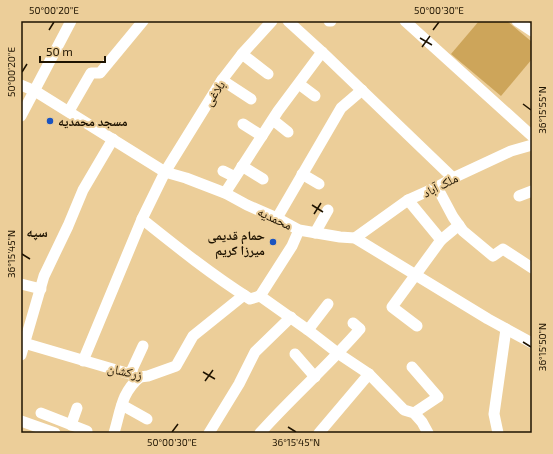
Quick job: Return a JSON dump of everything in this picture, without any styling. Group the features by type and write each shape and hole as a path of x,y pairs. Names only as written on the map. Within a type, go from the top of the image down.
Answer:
{"street":[{"path":"21,116 71,21"},
{"path":"69,111 92,73 100,73 143,21"},
{"name":"بلاغی","path":"83,361 142,219 165,172 222,80 242,54 272,21"},
{"path":"288,21 453,178"},
{"path":"406,21 532,136"},
{"path":"517,21 532,31"},
{"path":"224,193 273,120 322,52"},
{"path":"242,54 268,74"},
{"path":"222,80 251,99"},
{"path":"299,84 315,96"},
{"name":"محمدیه","path":"21,85 35,91 69,111 165,172 186,178 224,193 299,230 340,238 355,238 506,329 532,343"},
{"path":"277,218 341,108 362,90"},
{"path":"273,120 288,132"},
{"path":"243,124 262,136"},
{"path":"21,355 44,276 68,226 83,190 113,139"},
{"name":"ملک آباد","path":"355,238 408,200 438,187 453,178 511,150 532,145"},
{"path":"242,166 263,179"},
{"path":"223,171 235,177"},
{"path":"302,174 319,184"},
{"path":"438,187 463,231 493,256 503,249 532,268"},
{"path":"519,196 532,191"},
{"path":"408,200 441,240"},
{"path":"315,233 328,210"},
{"path":"142,219 195,262 250,299 260,296 292,246 299,230"},
{"path":"417,326 392,307 441,240 459,225"},
{"path":"21,284 41,289"},
{"name":"زرکشان","path":"24,343 135,375 148,376 176,366 193,336 244,295"},
{"path":"260,296 369,374 404,410 414,413 422,422 428,433"},
{"path":"308,330 328,304"},
{"path":"209,433 239,384 255,352 291,317"},
{"path":"260,433 283,407 339,354 360,329 353,323"},
{"path":"498,433 494,414 506,329"},
{"path":"114,433 125,394 132,384 143,346"},
{"path":"295,354 315,377"},
{"path":"412,367 438,397 414,413"},
{"path":"319,433 369,374"},
{"path":"122,406 147,419"},
{"path":"71,425 77,408"},
{"path":"41,413 87,432 86,433"},
{"path":"21,421 55,433"}],"shaded area":[{"path":"479,21 507,21 532,42 532,59 501,96 451,54"}],"place":[{"name":"مسجد محمدیه","path":"50,121"},
{"name":"حمام قدیمی میرزا کریم","path":"273,242"}],"district":[{"name":"سپه","path":"37,232"}]}
